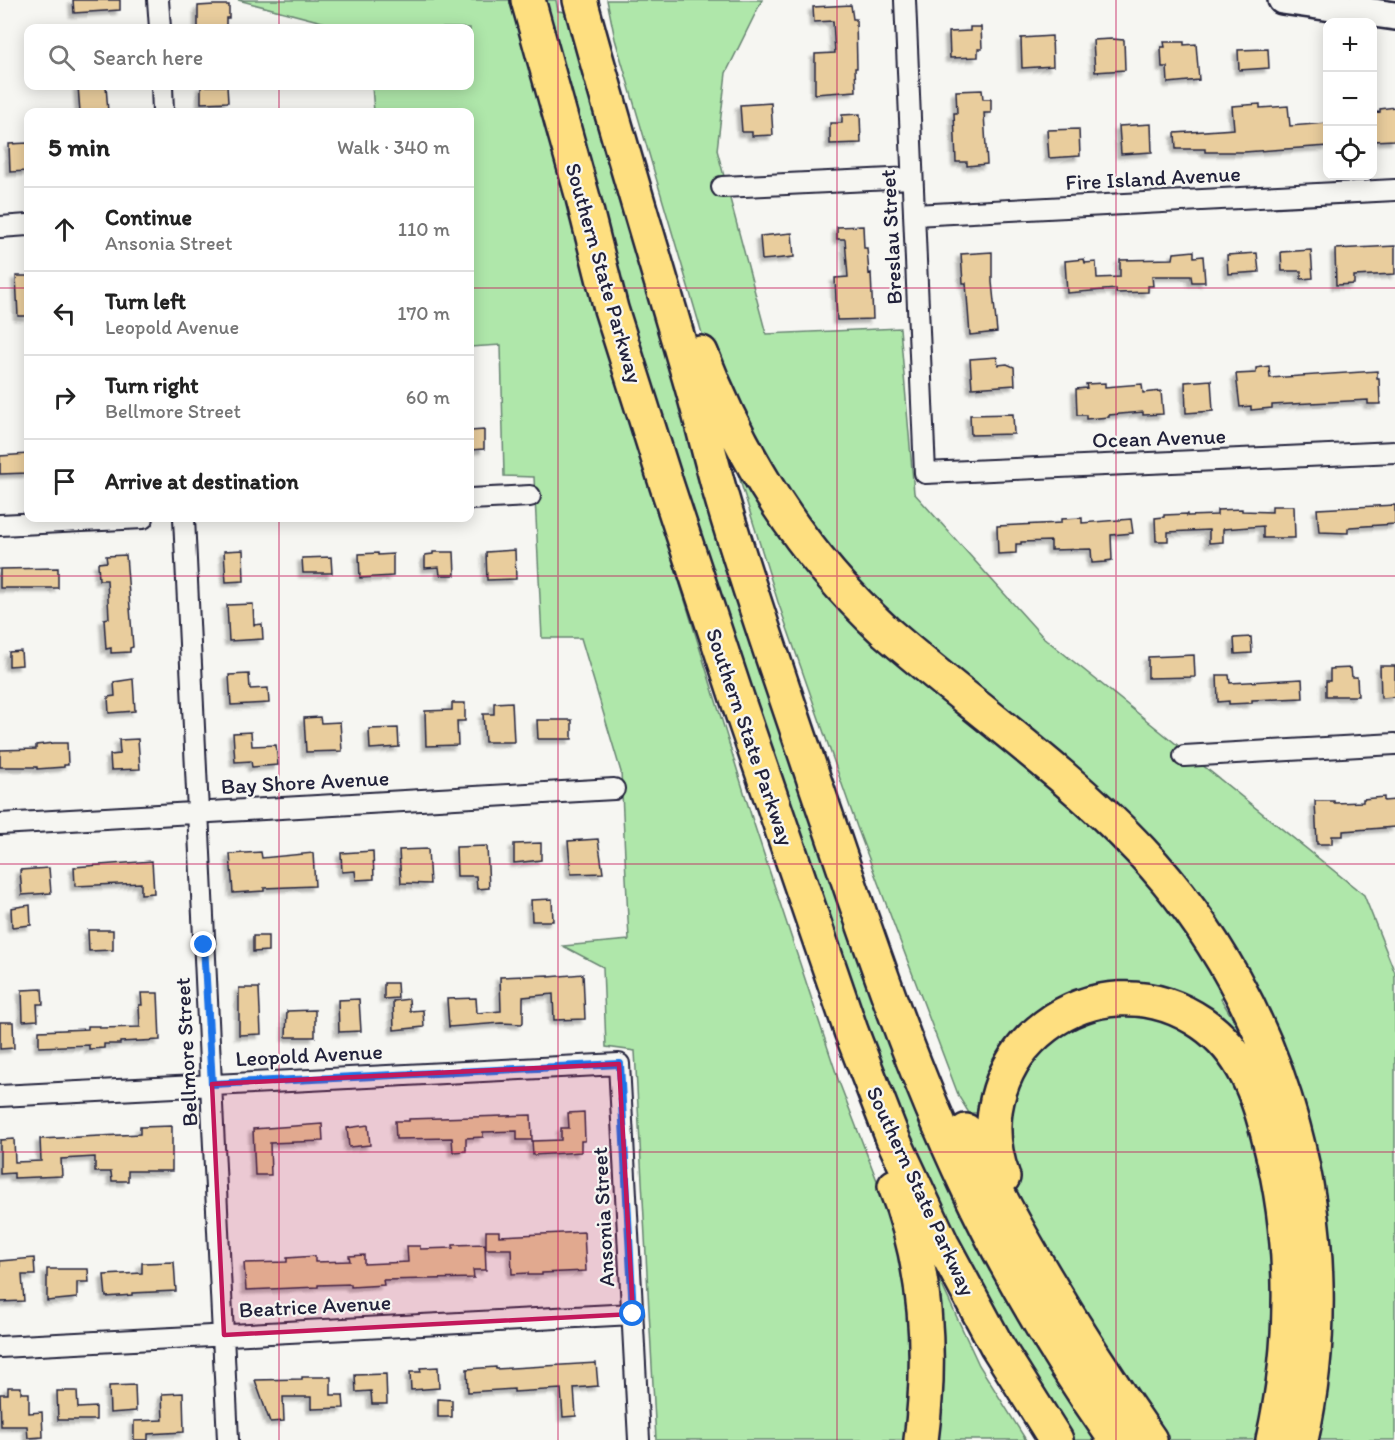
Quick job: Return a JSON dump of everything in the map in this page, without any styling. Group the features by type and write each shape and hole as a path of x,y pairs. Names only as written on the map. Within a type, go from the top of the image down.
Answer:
{"highway":[{"name":"Southern State Parkway","path":"528,0 615,320 732,685 842,1004 893,1139 942,1244 997,1346 1056,1440"},
{"name":"Southern State Parkway","path":"580,0 721,494 778,672 880,972 921,1080 968,1189 1003,1257 1068,1369 1116,1440"},
{"path":"642,221 691,324 712,381 735,430 772,497 810,551 853,600 885,631 1089,800 1125,834 1188,908 1230,973 1261,1033 1285,1094 1299,1143 1312,1216 1316,1279 1316,1331 1312,1382 1301,1440"},
{"name":"Southern State Parkway","path":"692,387 733,490 876,906 932,1057 960,1119 1014,1225 1056,1299 1103,1373 1150,1440"},
{"path":"1103,1373 1053,1269 1003,1178 995,1148 994,1115 998,1096 1008,1070 1025,1044 1037,1032 1063,1015 1094,1004 1127,999 1143,1000 1187,1014 1221,1038 1246,1071 1265,1123 1281,1195 1289,1274 1287,1360 1280,1411 1273,1440"},
{"path":"842,1004 866,1114 900,1197 915,1254 926,1346 921,1440"}],"street":[{"path":"158,0 159,24"},
{"name":"Breslau Street","path":"905,0 925,473"},
{"path":"1282,0 1395,16"},
{"path":"162,90 164,108"},
{"path":"723,187 912,178"},
{"name":"Fire Island Avenue","path":"914,214 1395,190"},
{"path":"0,227 24,225"},
{"name":"Ocean Avenue","path":"925,473 1395,452"},
{"path":"474,499 530,496"},
{"path":"0,525 61,522"},
{"name":"Bellmore Street","path":"184,522 200,812 228,1440"},
{"path":"1184,756 1395,744"},
{"name":"Bay Shore Avenue","path":"0,824 614,789"},
{"name":"Leopold Avenue","path":"0,1096 620,1064"},
{"name":"Ansonia Street","path":"620,1064 639,1440"},
{"name":"Beatrice Avenue","path":"0,1347 633,1314"}],"highlighted area":[{"path":"619,1064 633,1314 224,1335 212,1084"}],"green space":[{"path":"238,0 510,0 597,315 752,818 839,1082 903,1248 919,1349 914,1440 656,1440 635,1051 606,1047 603,967 563,946 629,940 621,772 581,638 542,638 534,477 504,476 501,345 474,347 474,108 374,108 372,90 474,90 474,24 330,24"},
{"path":"537,0 556,0 558,11 567,12 814,815 1104,1440 1069,1440 942,1223 856,1013 618,282"},
{"path":"607,0 762,0 726,73 717,150 766,334 900,328 914,493 1043,637 1364,895 1395,973 1395,1440 1307,1440 1319,1366 1231,957 832,575 706,347 615,39"},
{"path":"734,461 1110,837 1183,926 1228,992 1221,999 1242,1034 1234,1034 1111,986 1058,997 1019,1025 987,1077 977,1113 969,1113 959,1097 857,827 778,602"},
{"path":"1105,1008 1165,1013 1218,1047 1251,1104 1276,1220 1276,1369 1262,1440 1163,1440 1113,1366 1005,1172 1011,1073 1050,1027"},
{"path":"934,1268 979,1365 1026,1440 934,1440"}],"building":[{"path":"73,0 120,0 120,10 74,13"},
{"path":"229,5 229,18 226,18 226,24 198,24 198,6"},
{"path":"851,5 853,19 856,19 856,91 815,94 815,54 835,53 833,21 814,22 813,7"},
{"path":"970,27 981,27 982,49 978,49 978,57 950,58 949,32 970,31"},
{"path":"1052,36 1053,66 1022,68 1021,38"},
{"path":"1093,40 1124,40 1125,70 1095,72"},
{"path":"1164,42 1196,44 1199,80 1168,83 1167,67 1162,67 1161,47 1165,47"},
{"path":"1268,49 1269,68 1239,70 1238,50"},
{"path":"78,90 106,90 108,108 80,108"},
{"path":"201,90 227,90 228,102 201,103"},
{"path":"982,90 983,99 991,99 991,113 984,113 987,164 967,166 967,162 956,162 954,113 957,113 956,91"},
{"path":"771,103 773,135 752,136 752,132 742,132 740,105"},
{"path":"1260,104 1260,108 1288,106 1290,126 1323,123 1323,146 1244,152 1176,149 1175,133 1234,129 1232,106"},
{"path":"1395,107 1395,140 1377,141 1377,112 1380,112 1380,109"},
{"path":"860,114 861,143 830,144 830,123 842,123 842,115"},
{"path":"1151,124 1152,152 1121,154 1119,126"},
{"path":"1079,129 1080,156 1049,158 1047,130"},
{"path":"24,143 24,171 10,172 9,144"},
{"path":"863,226 864,248 867,248 869,274 871,273 873,319 837,320 835,278 848,277 845,239 837,239 837,227"},
{"path":"792,233 794,257 762,260 760,236"},
{"path":"1395,246 1395,274 1354,276 1354,284 1336,285 1335,249"},
{"path":"1311,250 1313,278 1301,279 1301,271 1282,271 1281,252"},
{"path":"1194,251 1194,257 1203,256 1205,282 1192,282 1191,276 1152,276 1153,286 1148,286 1148,292 1116,293 1116,289 1067,293 1065,261 1084,259 1085,263 1096,262 1097,278 1120,277 1120,260 1173,259 1174,253"},
{"path":"992,252 992,282 997,332 970,335 961,254"},
{"path":"1257,253 1259,272 1228,274 1227,255"},
{"path":"16,276 24,276 24,316 18,316"},
{"path":"997,357 998,365 1007,364 1014,367 1015,385 972,388 970,359"},
{"path":"1269,366 1270,378 1377,371 1380,404 1368,404 1368,400 1272,405 1272,408 1251,410 1251,406 1240,407 1236,374 1256,373 1256,368"},
{"path":"1211,380 1213,411 1186,413 1185,382"},
{"path":"1105,383 1105,387 1142,384 1143,393 1161,391 1163,414 1143,415 1143,412 1086,419 1086,415 1077,415 1076,389 1087,388 1086,384"},
{"path":"1013,414 1014,434 971,435 970,415"},
{"path":"484,430 484,449 474,450 474,431"},
{"path":"24,454 24,473 0,474 0,456"},
{"path":"1395,505 1395,524 1350,527 1348,533 1319,532 1317,509"},
{"path":"1272,506 1294,506 1295,538 1263,538 1263,526 1223,529 1223,542 1209,543 1209,530 1168,532 1168,541 1156,541 1155,518 1164,517 1164,515 1217,515 1217,510 1242,509 1242,511 1272,512"},
{"path":"1082,518 1082,523 1131,519 1133,533 1111,535 1112,560 1106,562 1092,563 1091,549 1051,550 1051,541 1021,542 1021,544 1016,544 1016,553 998,554 997,526 1061,523 1061,519"},
{"path":"243,550 244,581 226,582 224,551"},
{"path":"515,550 516,579 487,580 486,552"},
{"path":"433,552 454,552 455,575 440,575 439,567 425,568 425,555 433,554"},
{"path":"378,553 378,555 393,554 393,576 360,578 359,554"},
{"path":"126,555 133,647 130,648 130,652 111,653 111,648 106,649 104,619 109,618 107,580 99,580 98,563 107,562 106,556"},
{"path":"331,557 332,573 303,573 302,558"},
{"path":"58,568 58,588 0,588 0,569"},
{"path":"253,604 254,625 262,624 263,639 229,641 227,605"},
{"path":"1251,637 1252,653 1235,654 1234,638"},
{"path":"21,651 22,665 9,666 9,652"},
{"path":"1194,655 1195,677 1148,678 1148,657"},
{"path":"1380,666 1395,666 1395,697 1381,698"},
{"path":"1351,668 1352,677 1357,677 1358,696 1326,696 1326,681 1330,681 1330,669"},
{"path":"249,674 250,689 268,688 269,703 231,705 229,675"},
{"path":"1217,675 1229,675 1230,683 1302,679 1303,698 1252,700 1252,703 1218,702"},
{"path":"133,679 135,711 109,713 108,697 115,696 114,682"},
{"path":"512,702 514,742 485,742 483,714 494,714 494,703"},
{"path":"452,703 465,703 465,721 457,721 458,745 426,746 425,711 452,710"},
{"path":"320,717 321,723 340,722 342,751 306,752 304,718"},
{"path":"537,720 572,720 572,739 538,739"},
{"path":"398,728 399,747 370,749 369,729"},
{"path":"251,732 252,746 276,745 278,765 252,767 251,761 235,762 233,733"},
{"path":"138,739 140,769 111,770 110,755 120,754 119,740"},
{"path":"67,743 68,765 37,769 37,767 0,767 0,750 36,749 36,745"},
{"path":"1384,797 1384,801 1395,800 1395,827 1343,831 1343,836 1332,836 1332,844 1317,844 1315,801 1363,802 1363,799"},
{"path":"598,839 603,873 571,874 568,841"},
{"path":"541,843 541,860 514,863 514,844"},
{"path":"487,846 489,888 477,889 476,876 457,876 456,847"},
{"path":"428,849 430,884 401,883 399,850"},
{"path":"373,851 374,879 356,880 355,871 342,872 341,853"},
{"path":"261,852 262,858 313,853 315,886 264,888 264,891 233,893 230,854"},
{"path":"152,861 154,893 141,894 141,883 75,886 74,867"},
{"path":"49,868 51,893 22,895 20,870"},
{"path":"552,899 553,921 532,921 531,900"},
{"path":"30,905 31,925 12,927 11,908"},
{"path":"88,930 113,930 113,950 89,951"},
{"path":"253,936 268,936 268,951 253,952"},
{"path":"583,974 585,1019 554,1020 553,994 523,997 522,1024 501,1023 449,1027 447,999 476,998 477,1013 501,1011 500,977"},
{"path":"384,983 397,983 398,998 384,999"},
{"path":"239,988 259,988 261,1034 239,1035"},
{"path":"42,989 43,1004 37,1004 38,1020 23,1021 22,990"},
{"path":"141,993 158,993 160,1040 104,1044 104,1048 89,1049 89,1045 39,1047 39,1031 88,1029 88,1026 140,1027"},
{"path":"359,999 361,1031 339,1032 338,1000"},
{"path":"409,999 410,1011 423,1010 424,1027 394,1030 393,1001"},
{"path":"315,1010 315,1037 286,1037 287,1011"},
{"path":"0,1022 13,1022 14,1048 0,1049"},
{"path":"584,1112 585,1141 581,1141 581,1152 533,1155 532,1141 561,1140 561,1128 569,1128 568,1113"},
{"path":"531,1115 532,1140 517,1140 517,1131 483,1132 483,1137 466,1138 466,1151 453,1152 452,1138 396,1139 395,1121"},
{"path":"322,1124 323,1141 270,1143 271,1175 255,1175 253,1129"},
{"path":"368,1125 370,1145 349,1147 347,1128"},
{"path":"172,1126 172,1171 128,1171 128,1181 112,1181 111,1172 95,1172 95,1157 61,1159 62,1176 14,1178 14,1173 0,1174 0,1140 14,1139 15,1162 41,1161 40,1139 140,1134 140,1127"},
{"path":"486,1231 499,1231 499,1236 584,1232 586,1271 542,1273 542,1275 512,1274 511,1249 486,1249"},
{"path":"485,1244 486,1270 473,1270 474,1278 383,1280 384,1285 351,1287 351,1284 318,1285 318,1287 246,1290 244,1263 287,1262 287,1258 315,1256 315,1262 350,1261 349,1256 364,1255 364,1264 408,1262 407,1246 420,1246 420,1249"},
{"path":"34,1258 35,1275 22,1275 24,1301 0,1302 0,1261"},
{"path":"174,1262 176,1291 106,1297 104,1275 142,1273 142,1263"},
{"path":"47,1269 88,1269 89,1282 77,1282 77,1298 47,1301"},
{"path":"596,1363 598,1386 574,1388 576,1416 563,1417 561,1389 468,1392 467,1369"},
{"path":"438,1367 439,1388 411,1390 410,1372 421,1372 420,1368"},
{"path":"386,1374 387,1404 372,1404 371,1391 356,1392 355,1375"},
{"path":"302,1377 331,1377 331,1395 343,1395 344,1408 311,1409 311,1397 283,1397 284,1421 270,1422 255,1380 302,1379"},
{"path":"135,1385 136,1411 110,1413 109,1386"},
{"path":"8,1387 21,1387 21,1393 29,1393 29,1413 42,1412 43,1437 28,1438 27,1426 1,1426 0,1394 8,1394"},
{"path":"57,1391 77,1391 78,1408 96,1407 96,1420 58,1420"},
{"path":"183,1393 184,1432 148,1434 148,1440 134,1440 134,1421 163,1420 162,1394"},
{"path":"438,1399 452,1400 452,1417 438,1417"}],"route":[{"path":"204,945 212,1084 620,1064 633,1314"}]}
